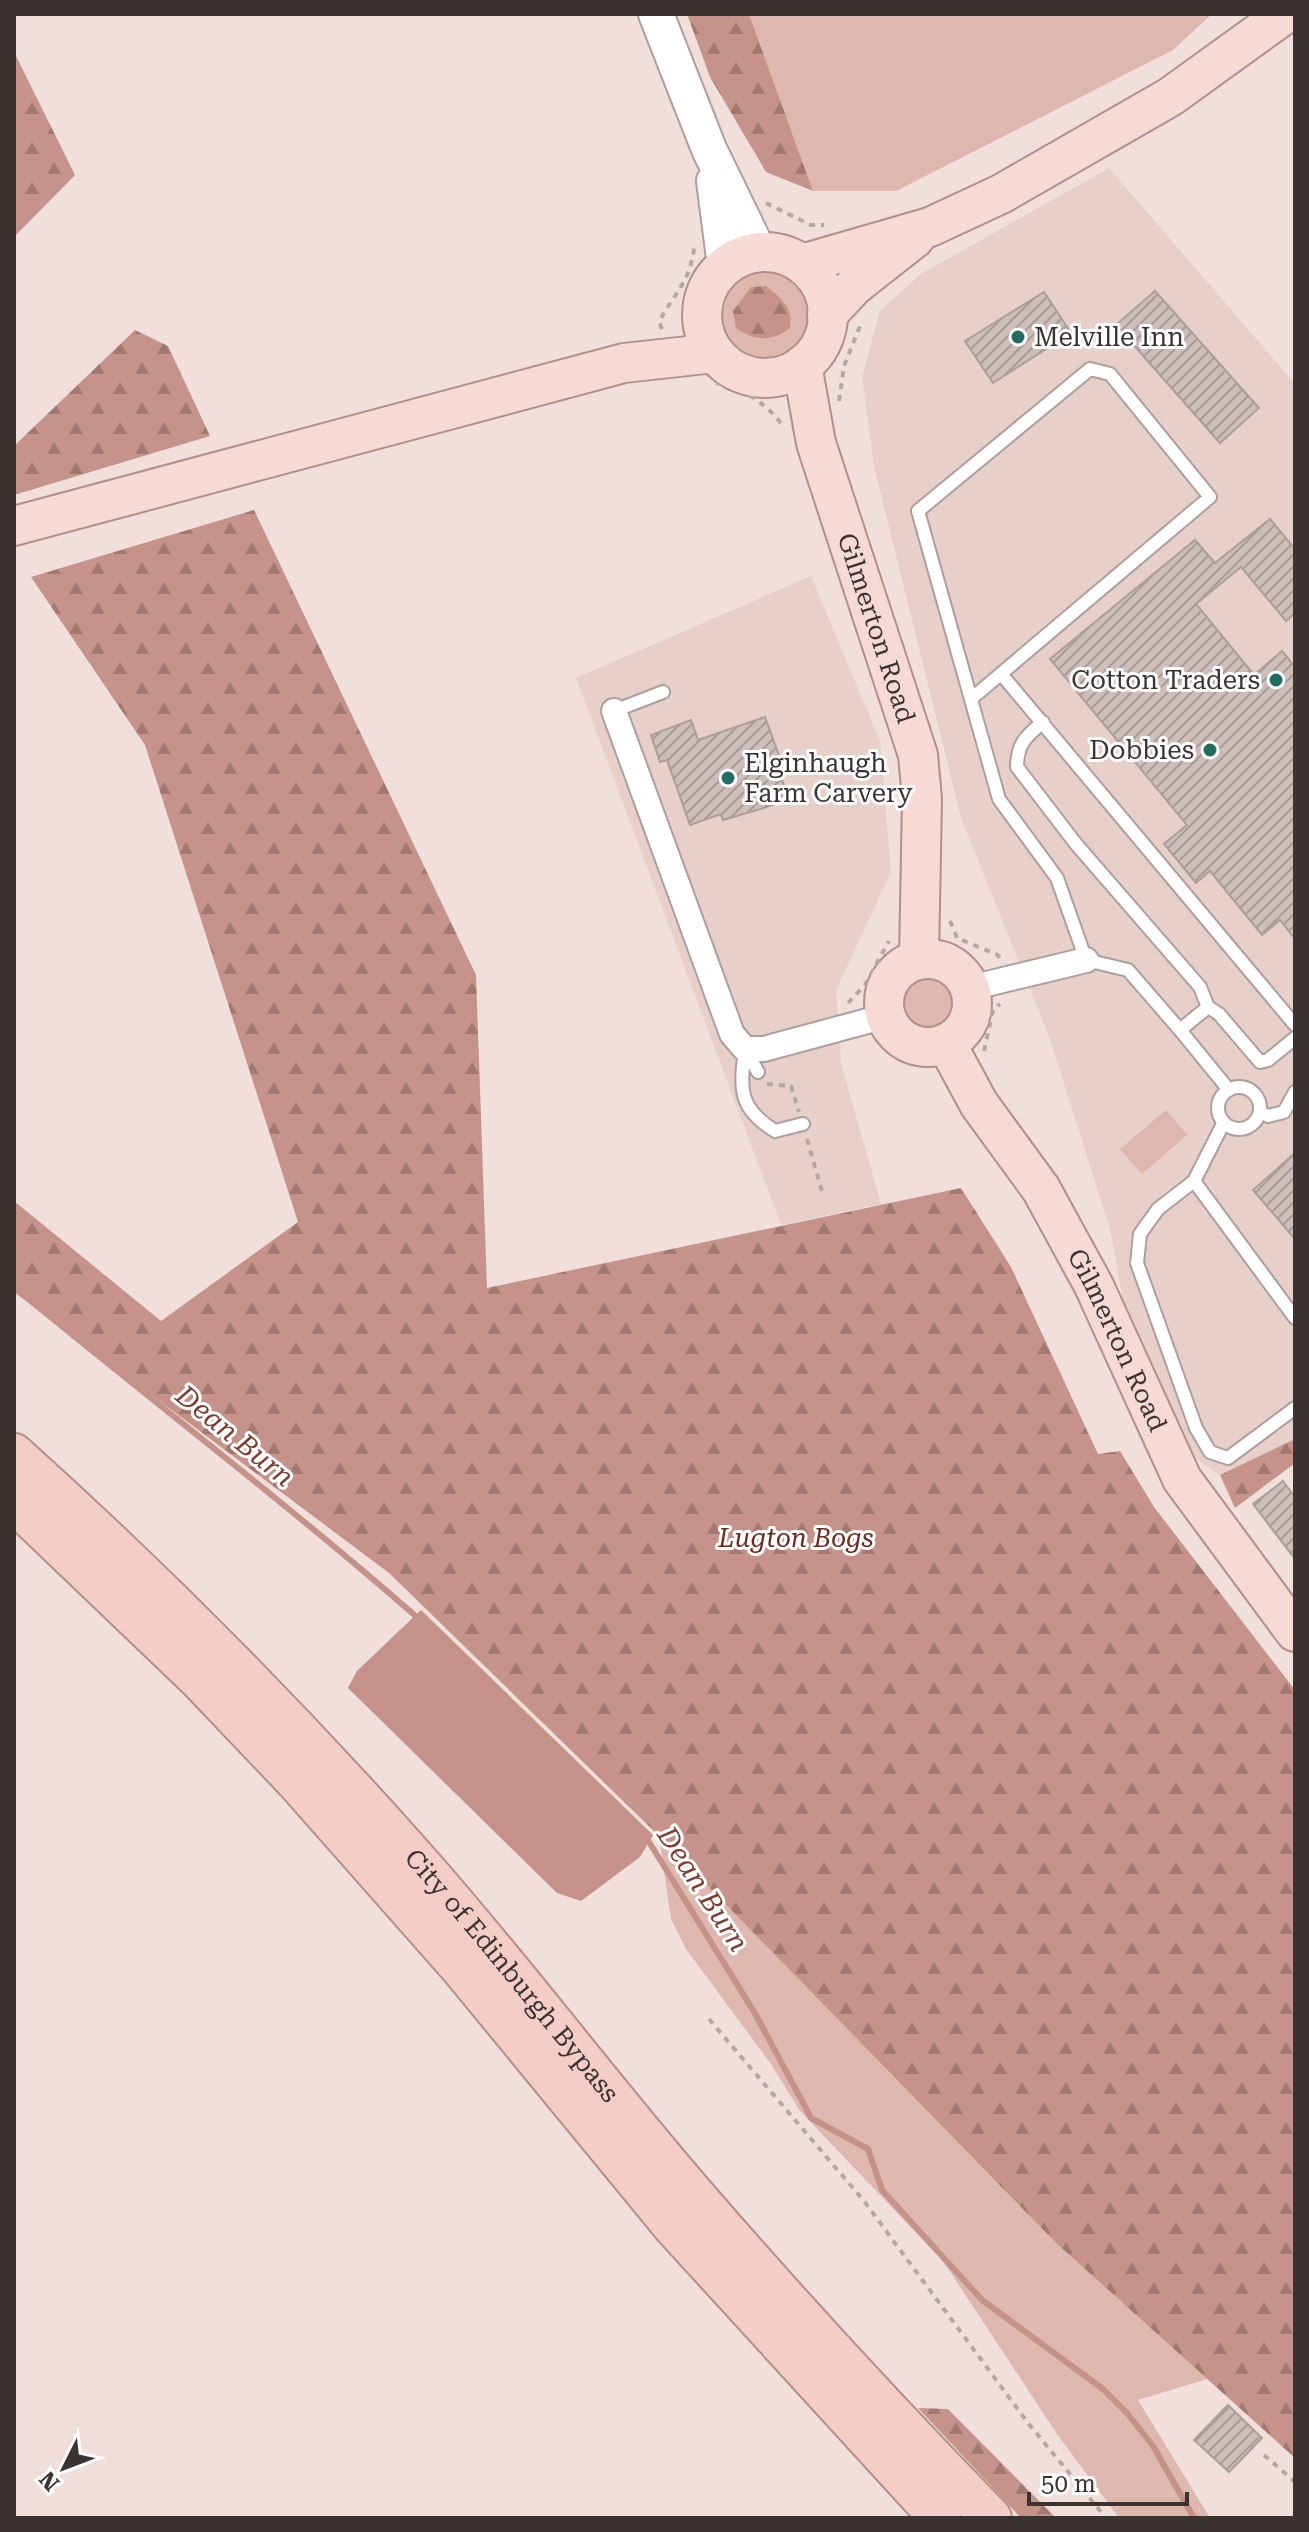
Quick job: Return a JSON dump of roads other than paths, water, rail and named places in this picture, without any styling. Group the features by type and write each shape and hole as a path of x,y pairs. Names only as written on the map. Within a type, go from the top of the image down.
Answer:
{"highway":[{"name":"City of Edinburgh Bypass","path":"14,1454 132,1560 344,1779 416,1859 695,2196 816,2333 991,2518"},
{"name":"City of Edinburgh Bypass","path":"14,1502 198,1678 318,1805 462,1969 674,2227 940,2518"}],"main road":[{"path":"656,14 709,149 742,259"},
{"path":"802,264 930,227 1001,194 1170,97 1285,14"},
{"path":"827,315 854,286 930,227"},
{"path":"14,526 624,363 711,367 739,372 786,371 821,343 827,315 827,300 820,285 802,264 781,255 742,259 711,282 703,301 701,320 711,367"},
{"path":"624,363 703,301"},
{"name":"Gilmerton Road","path":"786,371 801,435 918,755 922,799 919,959"},
{"path":"919,959 944,961 964,977 970,988 971,1014 957,1036 938,1054 932,1047 903,1040 869,1020 886,987 905,965 919,959"},
{"name":"Gilmerton Road","path":"938,1054 1041,1189 1094,1286 1182,1479 1295,1632"}],"street":[{"path":"614,711 732,1034 745,1049 764,1049 869,1020"},
{"path":"970,988 1086,960"}],"lane":[{"path":"971,699 1210,497 1110,374 1090,369 918,511 999,799 1057,878 1086,960 1128,970 1229,1090"},
{"path":"1002,675 1295,1025"},
{"path":"614,711 663,692"},
{"path":"1043,722 1022,740 1017,752 1017,767 1066,832 1200,987 1208,1007 1219,1014 1260,1062 1268,1060 1295,1038"},
{"path":"1180,1030 1208,1007"},
{"path":"745,1049 758,1072"},
{"path":"745,1049 741,1079 744,1100 756,1119 775,1131 803,1124"},
{"path":"1242,1087 1254,1093 1260,1112 1248,1127 1235,1129 1224,1122 1218,1105 1229,1090 1242,1087"},
{"path":"1260,1112 1276,1116 1291,1107 1295,1092"},
{"path":"1224,1122 1194,1181 1158,1209 1140,1234 1137,1263 1196,1428 1210,1452 1228,1458 1295,1408"},
{"path":"1194,1181 1295,1318"}],"waterway":[{"name":"Dean Burn","path":"14,1287 419,1619"},
{"name":"Dean Burn","path":"646,1837 756,2015 811,2118 868,2149 882,2190 982,2300 1103,2389 1127,2413 1153,2446 1194,2518"}],"place":[{"name":"Melville Inn","path":"1018,337"},
{"name":"Cotton Traders","path":"1276,680"},
{"name":"Dobbies","path":"1210,750"},
{"name":"Elginhaugh Farm Carvery","path":"728,778"}],"park label":[{"name":"Lugton Bogs","path":"796,1538"}]}
